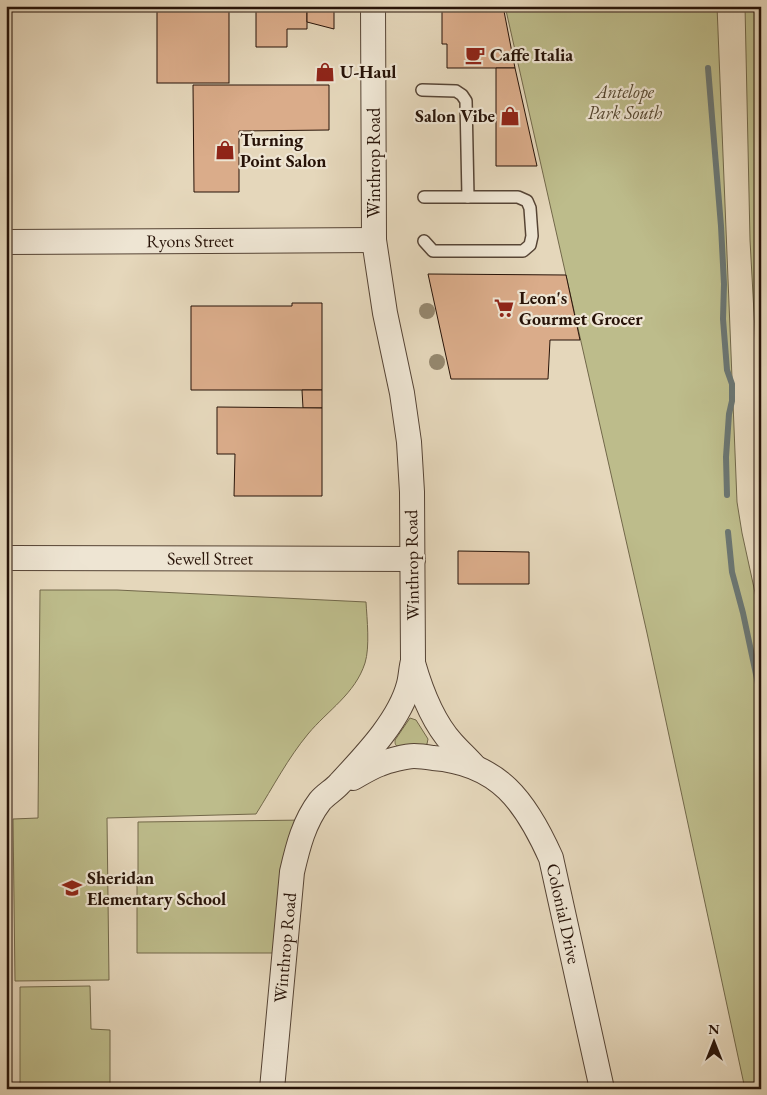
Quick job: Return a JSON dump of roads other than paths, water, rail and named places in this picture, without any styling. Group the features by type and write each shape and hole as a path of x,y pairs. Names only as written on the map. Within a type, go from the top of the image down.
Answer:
{"street":[{"name":"Winthrop Road","path":"272,1089 292,872 299,842 308,820 321,800 338,785 373,747 402,703 409,684 413,661 412,492 406,420 385,313 374,240 373,6"},
{"name":"Ryons Street","path":"6,242 374,240"},
{"name":"Sewell Street","path":"6,558 413,559"},
{"name":"Colonial Drive","path":"413,661 419,684 437,723 452,743 475,767"},
{"name":"Colonial Drive","path":"338,785 381,763 413,756 448,759 475,767 493,776 512,793 539,831 552,858 602,1089"}],"lane":[{"path":"422,90 456,91 466,101 468,197"},
{"path":"424,197 518,197 527,202 530,208 532,236 530,245 523,251 433,251 424,241"}],"waterway":[{"path":"708,68 721,226 724,284 723,319 727,370 732,384 726,457 727,495"},
{"path":"728,532 732,572 743,613 761,698"}],"place":[{"name":"Caffe Italia","path":"475,55"},
{"name":"U-Haul","path":"325,72"},
{"name":"Salon Vibe","path":"510,116"},
{"name":"Turning Point Salon","path":"225,150"},
{"name":"Leon's Gourmet Grocer","path":"504,308"},
{"name":"Sheridan Elementary School","path":"72,888"}],"park label":[{"name":"Antelope Park South","path":"625,102"}]}
